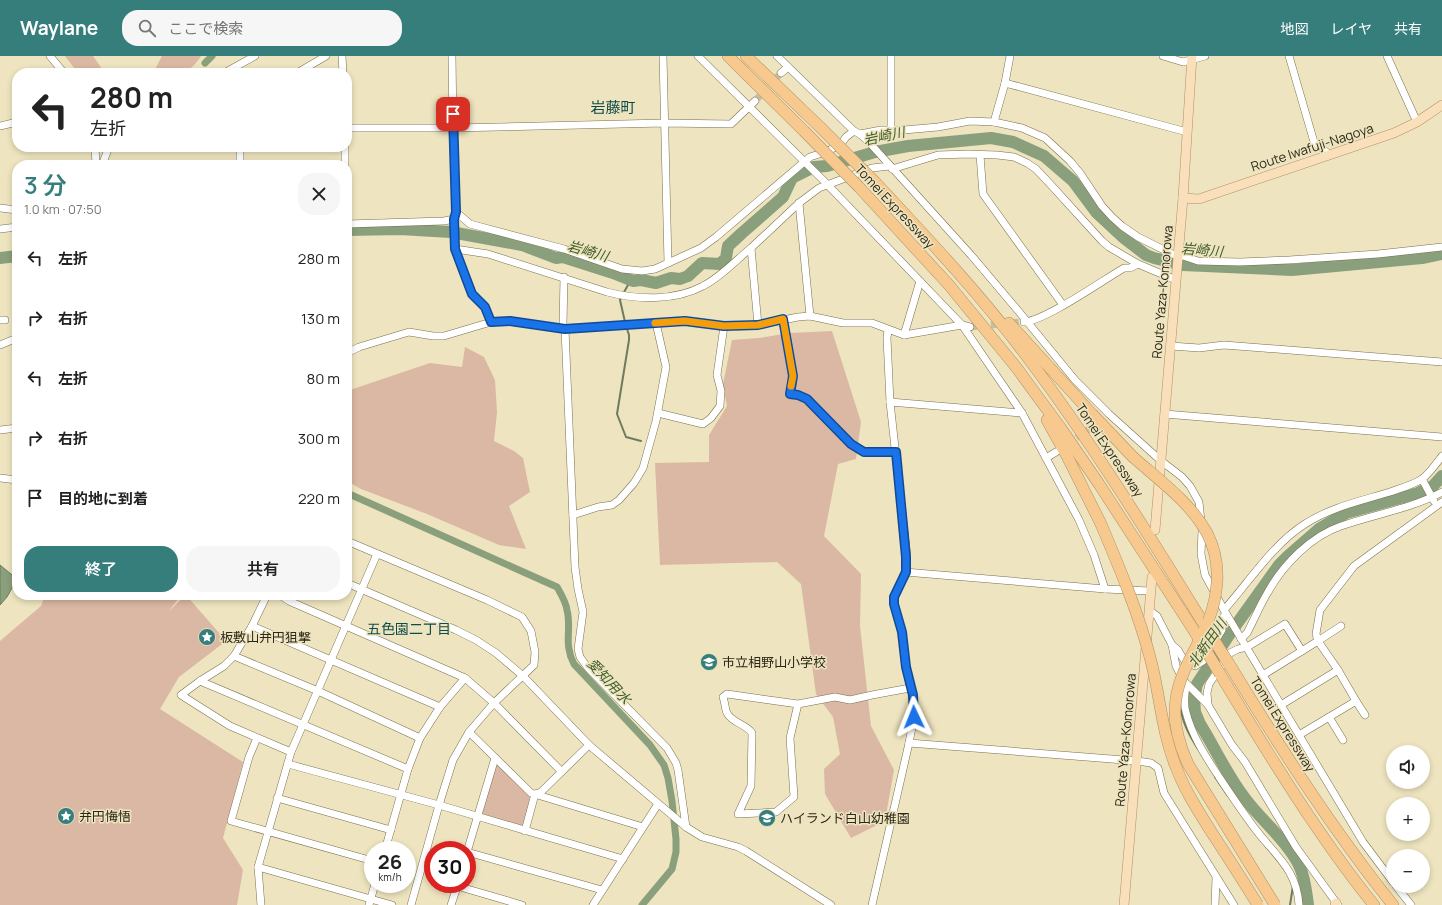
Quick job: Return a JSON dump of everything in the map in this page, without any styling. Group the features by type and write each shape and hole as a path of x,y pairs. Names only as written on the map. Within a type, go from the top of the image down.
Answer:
{"highway":[{"name":"Tomei Expressway","path":"728,56 859,187 949,285 1016,367 1060,427 1193,629 1294,794 1331,848 1374,905"},
{"name":"Tomei Expressway","path":"746,56 820,127 897,205 971,288 1036,369 1106,468 1228,664 1312,794 1347,845 1393,905"},
{"path":"897,205 955,265 1133,457 1174,494 1193,514 1206,532 1216,556 1218,571 1215,599 1208,622 1178,687 1175,712 1176,724 1182,750 1188,764 1275,905"},
{"path":"1016,367 1067,456 1101,524 1122,574 1144,636 1156,681 1166,736 1178,772 1191,800 1258,905"}],"main road":[{"name":"Route Yaza-Komorowa","path":"1154,530 1160,460 1166,414 1183,198 1192,58"},
{"name":"Route Iwafuji-Nagoya","path":"1183,198 1199,199 1394,133 1417,122 1442,105"},
{"name":"Route Yaza-Komorowa","path":"1124,905 1152,577"}],"street":[{"path":"50,56 60,68"},
{"path":"233,68 255,56"},
{"path":"306,68 326,56"},
{"path":"342,56 343,68"},
{"path":"452,56 456,212 454,221 455,249 472,294 485,307 491,322"},
{"path":"663,56 668,263"},
{"path":"698,56 825,182 962,325 1022,413 1079,520 1094,555 1105,589"},
{"path":"777,56 867,140 971,255 1025,322 1075,380 1109,414 1160,460 1182,477 1190,486 1199,502 1202,531 1201,554 1205,575 1246,648 1362,842 1386,873"},
{"path":"891,56 891,129"},
{"path":"994,122 1005,83 1010,56"},
{"path":"1163,56 1183,62 1192,58 1204,56"},
{"path":"1289,56 1314,142 1330,155"},
{"path":"1387,56 1417,122"},
{"path":"781,73 788,67"},
{"path":"1005,83 1187,132"},
{"path":"352,128 453,128 664,123 731,124 748,106 755,101"},
{"path":"456,212 470,224 564,249 622,269 642,271 655,269 701,248 807,164 810,157 828,151 841,144 846,137 857,132 891,129 917,129 970,121 994,122 1022,128 1045,138 1075,167 1088,182 1102,206 1122,226 1162,250 1178,256 1198,261 1247,262 1378,254 1442,247"},
{"path":"0,126 12,123"},
{"path":"455,249 488,254 625,297 665,297 692,291 704,286 729,267 799,203 825,182 872,168 938,155 997,155 1014,157 1036,169 1109,247 1138,264 1176,277"},
{"path":"980,155 983,194 1063,305"},
{"path":"799,203 810,316"},
{"path":"0,208 12,209"},
{"path":"352,224 454,221"},
{"path":"0,229 12,227"},
{"path":"751,248 758,325"},
{"path":"1025,322 1040,317 1063,305 1124,268 1130,268 1138,264"},
{"path":"564,277 563,321 565,329 575,567 583,612 578,649 580,657 588,668 667,748 676,763 678,770 685,826"},
{"path":"904,335 920,281"},
{"path":"352,350 409,332 433,336 444,336 491,322 510,321 565,329 685,321 724,326 758,325 783,319 810,316 843,323 872,323 904,335 962,325 970,327"},
{"path":"783,319 793,376 790,394 798,395 807,399 851,444 864,452 896,452"},
{"path":"573,515 612,504 619,500 643,468 658,413 666,367 656,323"},
{"path":"658,413 703,424 716,412 720,406 721,391 717,376 724,326"},
{"path":"872,905 909,743 914,707 913,695 910,688 906,667 902,632 894,604 894,597 906,572 906,557 890,402 887,344 888,330"},
{"path":"0,345 12,340"},
{"path":"1171,346 1199,348 1224,345 1442,362"},
{"path":"890,402 1022,413"},
{"path":"1102,420 1109,414"},
{"path":"1166,414 1442,437"},
{"path":"0,430 12,429"},
{"path":"1046,458 1056,452"},
{"path":"1172,645 1178,650 1184,660 1195,666 1203,661 1222,630 1225,612 1281,543 1305,523 1339,507 1423,480 1442,456"},
{"path":"0,478 12,479"},
{"path":"1365,715 1338,670 1318,641 1316,634 1320,610 1354,566 1440,504 1432,496 1423,480"},
{"path":"1241,638 1247,633 1273,584 1294,557 1307,545 1325,532 1340,526 1405,507 1442,492"},
{"path":"352,543 487,600 522,617 531,631 535,659 534,665 494,703 469,732 454,760 439,805 411,905"},
{"path":"261,905 258,868 288,764 303,725 377,554"},
{"path":"906,572 1105,589 1150,591"},
{"path":"352,585 476,640 496,653 523,676 588,745 685,826 702,837 738,847 746,851 831,905"},
{"path":"265,600 252,626 234,656 224,666 200,680 182,695 230,726 292,752"},
{"path":"289,600 465,678 494,703 561,771"},
{"path":"1149,610 1157,616 1172,645 1176,666 1186,685 1208,705 1232,745 1245,762 1296,847 1336,904"},
{"path":"1208,705 1207,693 1209,684 1230,653 1238,649 1246,648 1285,624 1302,651"},
{"path":"252,626 440,707"},
{"path":"1263,675 1341,626"},
{"path":"234,656 318,691 420,738"},
{"path":"1281,705 1338,670"},
{"path":"388,841 408,770 420,738 440,707 465,678"},
{"path":"200,680 408,770"},
{"path":"1186,685 1184,700 1185,712 1199,746 1256,831 1277,854 1292,874 1299,896 1299,905"},
{"path":"798,704 790,738 794,797 776,812 738,814 751,786 752,733 750,729 730,718 727,713 724,697 727,694 798,704 835,697 850,700 872,694 910,688"},
{"path":"1299,735 1356,701"},
{"path":"1329,717 1343,740"},
{"path":"469,732 531,792 643,828"},
{"path":"258,738 249,757 231,821 364,859"},
{"path":"909,743 1151,763 1158,768 1164,793 1234,905"},
{"path":"535,794 541,792 588,745"},
{"path":"470,841 495,758"},
{"path":"288,764 439,805 623,859"},
{"path":"525,831 535,794"},
{"path":"277,798 391,830"},
{"path":"593,905 658,804"},
{"path":"476,855 602,890"},
{"path":"258,868 370,902 392,905"},
{"path":"1215,905 1216,878"},
{"path":"476,891 522,905"},
{"path":"452,905 455,893"},
{"path":"1401,893 1410,905"}],"shaded area":[{"path":"65,56 93,56 101,68 74,68"},
{"path":"162,56 201,56 191,68 156,68"},
{"path":"832,331 861,422 856,459 838,464 824,536 861,574 860,626 871,726 894,770 885,821 851,838 825,794 824,769 840,754 833,717 816,694 801,584 777,562 660,565 655,463 709,462 709,435 727,406 723,384 732,340 759,338 790,333"},
{"path":"465,347 484,357 495,380 497,412 494,441 514,451 523,458 530,492 509,506 526,549 499,545 427,514 361,489 352,484 352,389 430,363 462,367"},
{"path":"0,565 12,575 12,588 0,605"},
{"path":"43,600 177,600 169,611 181,600 190,600 226,641 179,677 160,709 243,762 223,838 243,870 237,905 0,905 0,641 41,606"},
{"path":"496,762 530,797 523,828 480,815"}],"waterway":[{"name":"愛知用水","path":"205,63 212,56"},
{"name":"岩崎川","path":"352,230 400,229 451,232 522,245 556,258 563,257 633,281 641,280 656,283 671,278 680,279 688,276 702,263 720,264 726,258 728,246 783,197 792,178 814,167 827,166 875,152 908,146 991,138 1013,142 1044,156 1073,181 1096,212 1124,238 1146,255 1154,258 1183,265 1292,270 1422,258 1442,254"},
{"name":"岩崎川","path":"0,258 12,257"},
{"path":"623,294 628,285 633,281"},
{"path":"621,298 620,300 625,322"},
{"path":"626,326 629,340 617,414 626,437 641,441"},
{"name":"北新田川","path":"1308,905 1303,875 1298,863 1283,842 1250,805 1238,789 1200,724 1195,712 1194,699 1197,684 1231,632 1279,565 1319,529 1346,513 1418,493 1433,486 1442,476"},
{"name":"愛知用水","path":"352,495 557,587 566,607 569,624 568,643 574,664 650,745 664,765 668,778 672,801 676,852 672,869 642,905"},
{"path":"1180,705 1186,728 1198,749"},
{"path":"1215,777 1228,796"},
{"path":"1290,905 1293,886"}],"tunnel":[{"path":"755,101 781,73"},
{"path":"970,327 1022,322"},
{"path":"1068,444 1102,420"}],"slow traffic":[{"path":"655,323 685,321 724,326 758,325 783,319 793,376 791,386"}],"place":[{"name":"板敷山弁円狙撃","path":"207,637"},
{"name":"市立相野山小学校","path":"709,662"},
{"name":"弁円悔悟","path":"66,816"},
{"name":"ハイランド白山幼稚園","path":"767,818"}],"district":[{"name":"岩藤町","path":"613,108"},
{"name":"五色園二丁目","path":"409,629"}],"route":[{"path":"453,114 456,212 454,219 455,249 472,294 485,307 491,322 510,321 565,329 685,321 724,326 758,325 783,319 793,376 790,394 798,395 807,399 851,444 864,452 896,452 906,557 906,572 894,597 894,604 902,632 906,667 910,688 913,695 914,717"}]}
